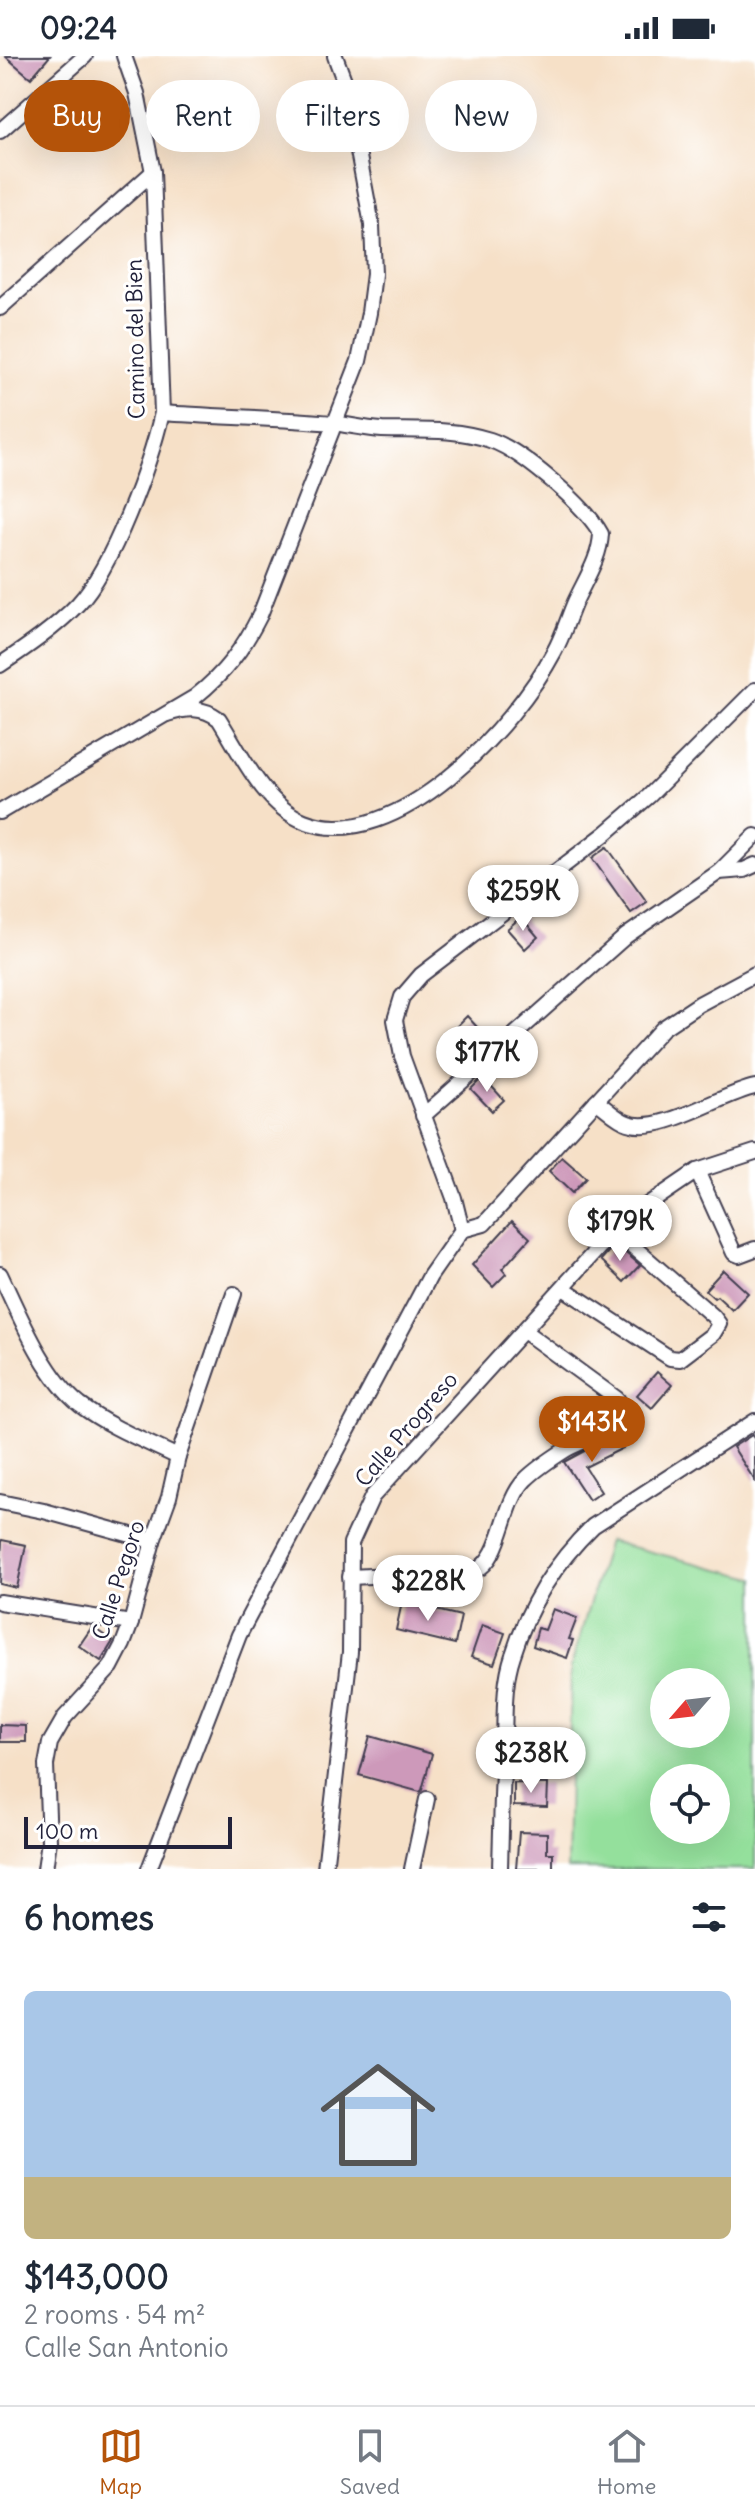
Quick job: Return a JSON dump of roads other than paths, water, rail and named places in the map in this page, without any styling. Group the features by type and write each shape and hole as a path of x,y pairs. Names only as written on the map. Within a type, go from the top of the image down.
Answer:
{"street":[{"path":"0,131 85,56"},
{"name":"Camino del Bien","path":"0,665 47,632 78,604 103,567 139,485 162,413 153,172 137,93 124,56"},
{"path":"0,812 167,714 219,678 244,646 260,615 359,361 374,274 370,213 345,83 335,56"},
{"path":"0,308 153,172"},
{"path":"162,413 336,423 380,430 446,431 494,441 526,460 585,510 601,534 600,546 555,651 539,677 457,772 408,807 371,821 346,826 302,821 281,807 261,785 219,719 209,712 185,709 167,714"},
{"path":"462,1230 402,1056 395,1020 402,997 421,975 605,834 649,796 755,690"},
{"path":"423,1116 626,936 719,872 755,836"},
{"path":"719,872 744,870 755,865"},
{"path":"149,1869 239,1635 430,1276 462,1230 484,1224 663,1028 699,1004 755,974"},
{"path":"596,1101 628,1124 652,1124 676,1118 755,1087"},
{"name":"Calle Progreso","path":"325,1869 350,1652 351,1543 372,1497 622,1222 697,1171 755,1152"},
{"path":"697,1171 734,1253 739,1255 755,1249"},
{"path":"563,1288 670,1358 680,1359 713,1334 719,1324 713,1316 614,1230"},
{"path":"0,1274 34,1345 78,1403 110,1425 178,1457"},
{"name":"Calle Pegoro","path":"45,1869 49,1841 46,1765 50,1743 65,1717 111,1667 131,1623 178,1457 234,1294"},
{"path":"350,1577 475,1571 486,1566 492,1558 509,1504 523,1482 559,1454 601,1433 620,1414 621,1406 617,1399 524,1331"},
{"path":"500,1869 506,1688 512,1655 548,1578 571,1547 593,1526 755,1421"},
{"path":"0,1502 153,1541"},
{"path":"0,1602 131,1623"},
{"path":"412,1869 427,1799"}]}
